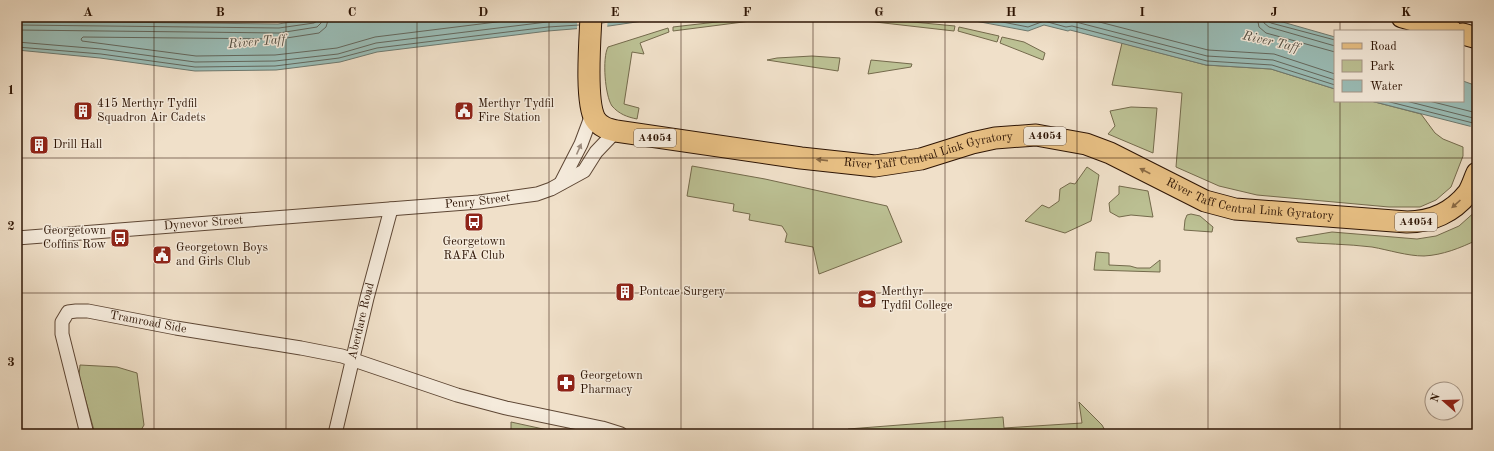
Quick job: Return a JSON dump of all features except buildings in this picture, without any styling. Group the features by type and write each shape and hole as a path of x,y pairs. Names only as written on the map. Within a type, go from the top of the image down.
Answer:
{"main road":[{"path":"1402,17 1428,20 1450,30"},
{"name":"A4054","path":"591,27 590,94 593,112"},
{"path":"1464,34 1477,38"},
{"name":"River Taff Central Link Gyratory","path":"593,112 596,120 604,128 616,131 801,158 875,166 921,159 972,143 995,138 1036,135 1086,144 1110,153 1205,201 1236,208 1407,222 1420,222 1446,213 1469,192 1477,172"}],"street":[{"path":"561,183 581,144 593,112"},
{"name":"Penry Street","path":"391,209 479,202 537,194 584,171 596,152 616,131"},
{"name":"Dynevor Street","path":"17,238 391,209"},
{"name":"Aberdare Road","path":"335,434 352,359 391,209"},
{"name":"Tramroad Side","path":"87,434 62,334 62,322 68,312 88,311 176,328 301,348 352,359"},
{"path":"352,359 457,395 506,408 602,428 621,434"}],"green space":[{"path":"760,17 860,17 955,26 954,31 875,22 798,18 751,21 673,31 673,27"},
{"path":"959,27 999,36 997,42 958,31"},
{"path":"668,28 669,32 640,43 644,54 632,52 624,104 639,108 637,119 623,115 612,106 606,86 605,59 608,47"},
{"path":"1002,37 1024,42 1045,53 1043,60 1000,43"},
{"path":"1122,43 1206,65 1271,69 1334,89 1334,102 1375,102 1421,114 1435,133 1443,139 1463,147 1463,156 1451,187 1436,200 1420,207 1389,207 1257,195 1219,186 1176,167 1182,93 1112,85"},
{"path":"812,56 840,58 838,71 767,60 777,58"},
{"path":"871,60 912,64 911,67 868,74"},
{"path":"1131,107 1157,108 1153,153 1108,134 1115,126 1110,111"},
{"path":"692,166 765,179 887,206 902,242 819,274 813,247 785,242 787,234 782,226 749,220 750,214 733,211 734,204 687,196"},
{"path":"1087,167 1099,175 1091,221 1065,233 1025,221 1042,205 1049,208 1059,201 1060,189 1070,183 1075,184"},
{"path":"1119,186 1148,191 1153,217 1131,215 1119,217 1110,212 1109,203 1119,194"},
{"path":"1477,210 1477,240 1451,251 1438,254 1424,256 1411,255 1372,247 1298,242 1296,238 1332,232 1417,239 1436,236 1459,226"},
{"path":"1191,214 1200,216 1213,227 1212,232 1184,230 1187,215"},
{"path":"1096,252 1109,253 1109,265 1150,268 1160,260 1160,272 1094,270"},
{"path":"80,365 117,367 137,373 144,425 140,432 135,434 95,434 79,376"},
{"path":"1079,402 1102,425 1107,434 847,434 848,429 1003,417 1004,428 1082,423"},
{"path":"511,422 566,434 511,434"}],"water":[{"name":"River Taff","path":"326,17 670,17 609,26 548,31 377,52 340,62 276,70 195,71 100,58 17,50 17,21 278,24"},
{"name":"River Taff","path":"954,17 1265,17 1334,37 1334,89 1271,69 1206,65 1070,30 1068,31 1044,25 1028,31"},
{"path":"1464,81 1477,86 1477,128 1375,102 1464,102"}],"pier":[{"path":"577,17 608,17 607,29 577,32"},
{"path":"1477,100 1477,130 1470,129"}],"place":[{"name":"415 Merthyr Tydfil Squadron Air Cadets","path":"83,111"},
{"name":"Merthyr Tydfil Fire Station","path":"464,111"},
{"name":"Drill Hall","path":"39,145"},
{"name":"Georgetown RAFA Club","path":"474,222"},
{"name":"Georgetown Coffins Row","path":"120,238"},
{"name":"Georgetown Boys and Girls Club","path":"162,255"},
{"name":"Pontcae Surgery","path":"625,292"},
{"name":"Merthyr Tydfil College","path":"867,299"},
{"name":"Georgetown Pharmacy","path":"566,383"}]}
